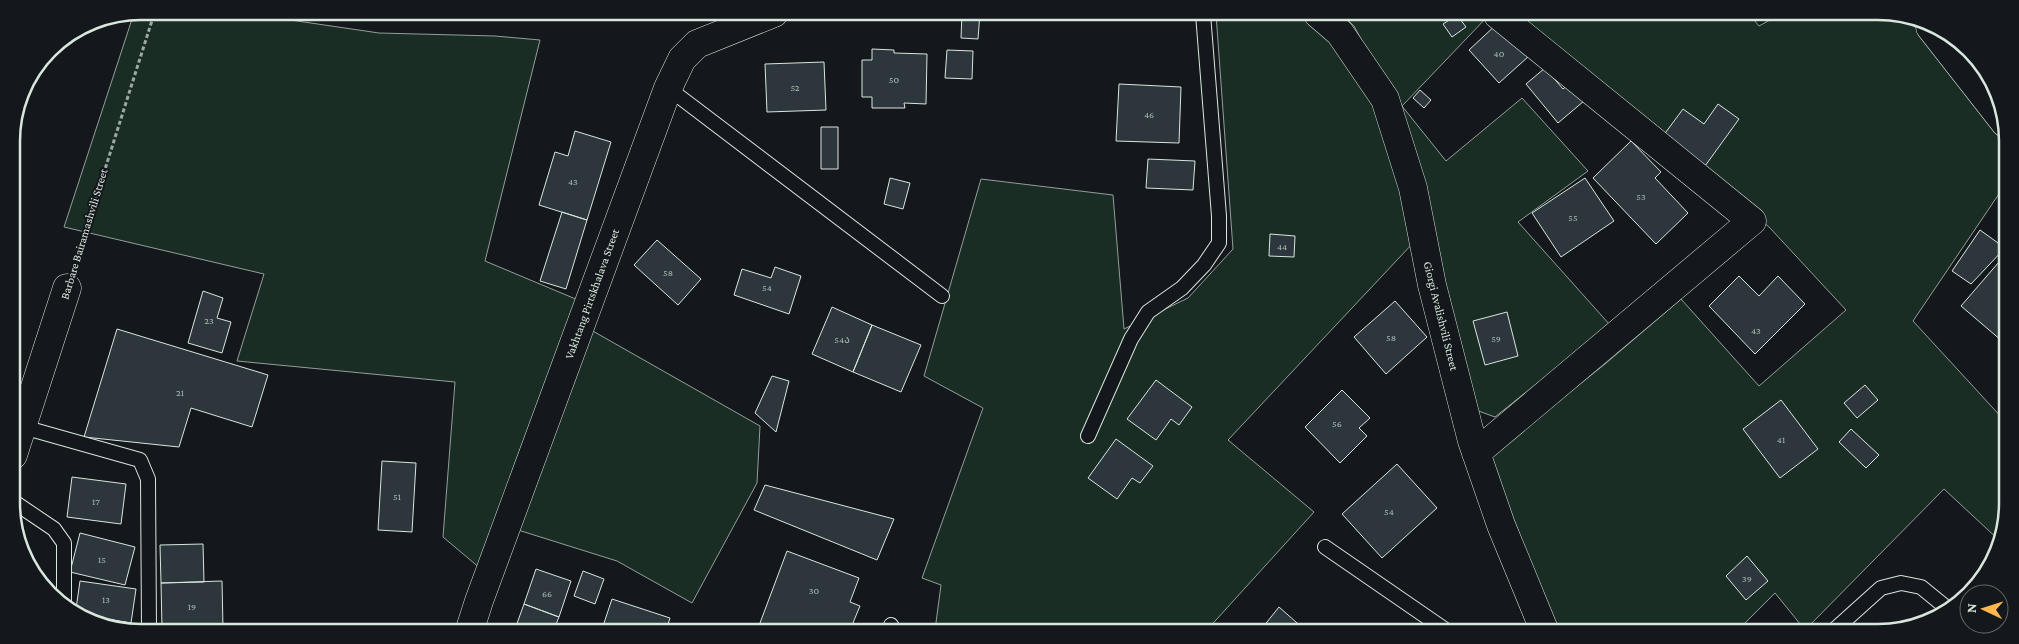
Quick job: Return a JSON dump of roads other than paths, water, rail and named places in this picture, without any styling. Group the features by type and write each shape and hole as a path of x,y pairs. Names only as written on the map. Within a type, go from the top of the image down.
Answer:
{"street":[{"name":"Vakhtang Pirtskhalava Street","path":"472,624 668,88 682,59 697,44 757,20"},
{"name":"Giorgi Avalishvili Street","path":"1325,20 1340,33 1385,99 1413,188 1432,285 1476,454 1501,525 1542,624"},
{"path":"1476,454 1752,221 1504,20"},
{"path":"1936,34 1995,111"},
{"name":"Barbare Bairamashvili Street","path":"20,435 67,288"}],"lane":[{"path":"1088,436 1131,339 1148,312 1182,288 1204,265 1219,243 1219,216 1203,20"},
{"path":"668,88 942,296"},
{"path":"23,426 140,460 148,479 149,624"},
{"path":"20,506 54,529 64,543 64,596"},
{"path":"1325,548 1435,624"},
{"path":"1841,624 1882,588 1901,583 1921,587 1943,605"}]}
